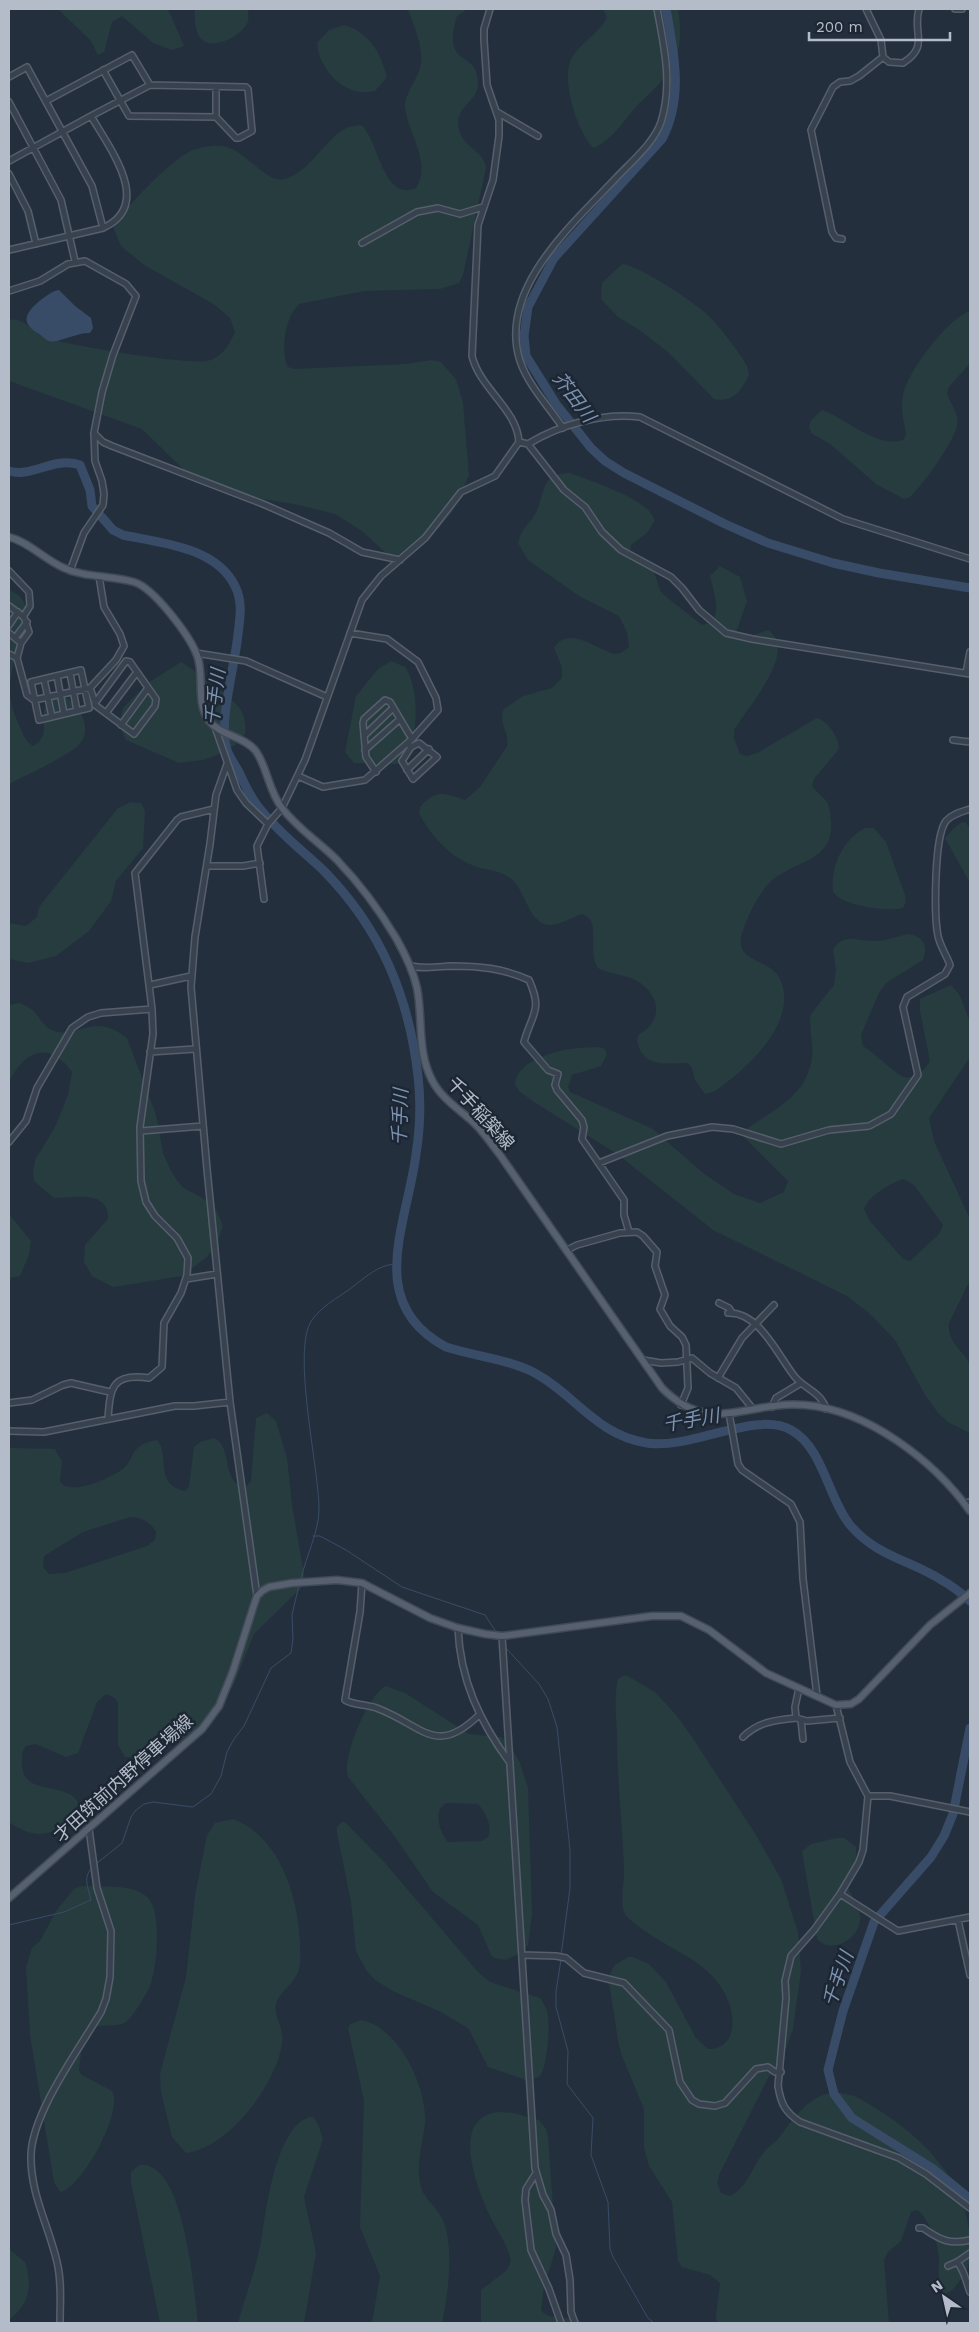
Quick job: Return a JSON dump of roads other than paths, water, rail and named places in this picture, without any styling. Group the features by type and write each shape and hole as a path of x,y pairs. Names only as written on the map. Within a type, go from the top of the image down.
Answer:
{"main road":[{"path":"9,537 70,571 135,582 153,592 196,653 200,670 202,704 208,720 218,728"},
{"name":"千手稲築線","path":"218,728 239,738 255,750 269,787 281,809 336,860 364,893 395,937 411,966 418,990 424,1059 432,1080 442,1095 477,1126 500,1155 662,1388 681,1405 700,1413 714,1416 753,1409 800,1405 840,1413 897,1440 921,1457 968,1503 970,1510"},
{"path":"257,1596 269,1587 292,1583 337,1580 362,1583 430,1618 458,1628 502,1636 652,1616 681,1616 709,1630 766,1673 836,1705 851,1704 859,1699 908,1646 970,1593"},
{"name":"才田筑前内野停車場線","path":"9,1898 198,1733 219,1706 233,1672 257,1596"}],"street":[{"path":"264,899 257,846 269,823 281,809 298,776 362,600 369,589 436,525 461,492 489,481 495,476 519,442 516,427 479,376 472,356 475,248 483,207 493,180 499,120 487,84 484,29 490,9"},
{"path":"563,428 520,362 516,334 519,309 536,271 560,237 618,176 656,132 665,100 667,79 667,64 658,9"},
{"path":"866,9 881,40 883,57 890,62 903,62 917,51 920,44 916,20 919,9"},
{"path":"955,9 962,9"},
{"path":"46,101 132,55 150,85"},
{"path":"842,239 836,238 832,232 811,130 833,87 840,82 850,81 859,76 883,57"},
{"path":"9,77 28,67 92,186 103,228"},
{"path":"104,70 129,116 216,117"},
{"path":"9,162 150,85 216,86 246,87 248,90 252,130 240,138 236,138 216,117 216,86"},
{"path":"9,102 61,200 76,261"},
{"path":"496,112 538,136"},
{"path":"9,250 103,228 121,216 129,198 123,173 91,116"},
{"path":"9,174 28,211 36,244"},
{"path":"362,242 426,209 438,208 460,214 483,207"},
{"path":"9,291 27,287 76,261 85,261 94,264 131,287 136,296 113,355 102,392 94,433 94,455 104,494 100,509 84,533 70,571"},
{"path":"519,442 528,444 563,428 608,415 640,417 843,519 970,559"},
{"path":"94,433 112,446 263,504 329,533 356,549 400,560"},
{"path":"528,444 564,490 585,507 602,532 621,550 670,578 682,588 700,610 726,633 752,639 968,673 970,652"},
{"path":"9,571 29,592 30,606 24,617"},
{"path":"9,606 24,617 27,622 29,634 21,643 17,658 27,695 34,700 88,688 116,660 124,646 120,634 104,607 99,576"},
{"path":"9,624 18,612"},
{"path":"15,638 27,622"},
{"path":"298,776 328,787 347,781 360,782 376,772 411,743 419,743 429,749 436,755 436,760 413,779 402,758 411,743 438,710 436,698 418,662 387,638 350,633"},
{"path":"9,634 21,643"},
{"path":"196,653 242,660 327,697"},
{"path":"9,654 17,658"},
{"path":"88,688 89,708 39,720 31,682 81,670 95,703 134,734 155,706 156,699 130,662 126,661 95,703"},
{"path":"70,672 77,710"},
{"path":"106,713 137,672"},
{"path":"57,676 64,714"},
{"path":"44,679 52,717"},
{"path":"121,725 148,688"},
{"path":"376,772 366,757 364,719 387,700 400,718 411,743"},
{"path":"364,736 393,708"},
{"path":"365,750 400,718"},
{"path":"218,728 227,764 242,797 269,823"},
{"path":"953,740 970,742"},
{"path":"407,770 429,749"},
{"path":"227,764 216,796 195,937 192,976 196,1049 230,1402 257,1596"},
{"path":"108,1419 110,1392 126,1376 149,1378 162,1367 164,1323 175,1306 186,1279 188,1258 186,1251 177,1238 155,1216 146,1202 142,1191 141,1131 153,1034 150,985 135,873 181,817 214,809"},
{"path":"599,1163 667,1136 712,1127 733,1129 781,1144 829,1130 869,1126 891,1114 918,1075 902,1007 907,997 945,974 950,965 939,939 936,921 935,893 943,826 954,814 970,810"},
{"path":"207,866 260,864"},
{"path":"411,966 423,968 482,966 505,970 529,980 535,994 536,1006 534,1020 524,1042 548,1070 558,1074 555,1085 582,1120 584,1128 582,1139 624,1200 624,1216 630,1232"},
{"path":"150,985 192,976"},
{"path":"9,1142 26,1122 37,1088 72,1028 88,1017 101,1013 152,1009"},
{"path":"150,1052 196,1049"},
{"path":"141,1131 203,1126"},
{"path":"567,1250 577,1245 630,1232 643,1236 657,1252 655,1266 665,1295 660,1308 670,1326 682,1337 686,1345 688,1388 681,1405"},
{"path":"186,1279 217,1274"},
{"path":"719,1304 729,1308 730,1313 742,1315 756,1324 801,1382 821,1398 826,1409"},
{"path":"718,1378 736,1346 774,1305"},
{"path":"643,1360 661,1363 678,1362 692,1358 718,1378 736,1388 753,1409"},
{"path":"772,1407 776,1398 801,1382"},
{"path":"9,1403 32,1400 63,1384 71,1383 110,1392"},
{"path":"9,1431 44,1432 175,1406 230,1402"},
{"path":"729,1414 738,1464 742,1470 791,1504 800,1522 803,1580 817,1696"},
{"path":"362,1583 360,1612 344,1700 380,1709 437,1738 457,1734 479,1715"},
{"path":"458,1628 459,1652 479,1715 511,1764"},
{"path":"502,1636 536,2173 543,2195 552,2210 556,2234 566,2255 570,2280 571,2312 575,2323"},
{"path":"798,1688 795,1707 803,1739"},
{"path":"836,1705 850,1762 868,1796 863,1850 859,1862 840,1894 814,1930 796,1949 786,1970 778,2086 781,2104 788,2114 800,2122 899,2158 926,2174 970,2208"},
{"path":"743,1737 756,1726 773,1721 840,1718"},
{"path":"868,1796 890,1796 970,1812"},
{"path":"60,2323 57,2262 37,2199 31,2154 37,2127 50,2097 101,2012 106,1999 110,1977 111,1931 97,1888 88,1829"},
{"path":"840,1894 898,1931 970,1917"},
{"path":"958,1920 970,1975"},
{"path":"522,1955 566,1958 584,1973 624,1983 669,2030 680,2082 688,2096 699,2104 715,2106 725,2103 756,2069 768,2067 775,2072 780,2072"},
{"path":"536,2173 526,2189 525,2200 531,2250 550,2289 561,2323"},
{"path":"919,2228 924,2228 952,2243 970,2240"},
{"path":"948,2266 970,2253"},
{"path":"957,2262 967,2279 970,2292"}],"water":[{"path":"59,290 75,306 91,318 93,328 90,333 62,340 49,341 32,330 28,325 27,316 32,308 54,291"}],"waterway":[{"name":"芥田川","path":"666,9 675,75 675,91 669,123 662,139 554,258 528,307 524,336 526,356 556,404 591,448 605,461 624,473 725,524 768,543 833,563 879,573 970,588"},
{"name":"千手川","path":"9,471 26,472 61,463 80,465 90,490 92,506 113,530 123,535 170,544 201,555 215,563 226,573 238,592 240,616 226,709 225,738 227,750 257,806 283,834 324,871 361,916 389,966 408,1019 418,1076 420,1115 416,1154 400,1235 397,1261 398,1285 405,1308 421,1329 446,1347 512,1364 533,1372 548,1381 600,1423 629,1439 665,1444 741,1427 776,1425 791,1430 811,1448 842,1514 860,1536 883,1551 947,1583 970,1601"},
{"path":"301,1579 315,1535 319,1509 305,1382 304,1356 306,1335 312,1320 325,1307 383,1266 396,1264"},
{"path":"313,1536 320,1536 346,1550 402,1587 485,1615 496,1632"},
{"path":"96,1864 122,1843 131,1817 144,1804 153,1802 193,1807 211,1794 221,1776 227,1752 244,1726 271,1668 291,1653 293,1639 292,1615 299,1585"},
{"path":"504,1646 539,1684 548,1699 557,1727 570,1850 570,1888 561,1956"},
{"name":"千手川","path":"970,1728 953,1814 944,1836 931,1857 874,1922 843,2011 828,2070 834,2094 852,2118 932,2168 970,2199"},
{"name":"千手川","path":"967,1746 970,1749"},
{"path":"9,1925 64,1912 91,1900 87,1878 93,1867"},
{"path":"561,1960 556,1991 556,2007 568,2051 567,2084 593,2118 591,2155 608,2202 610,2249 648,2318 654,2323"}]}
